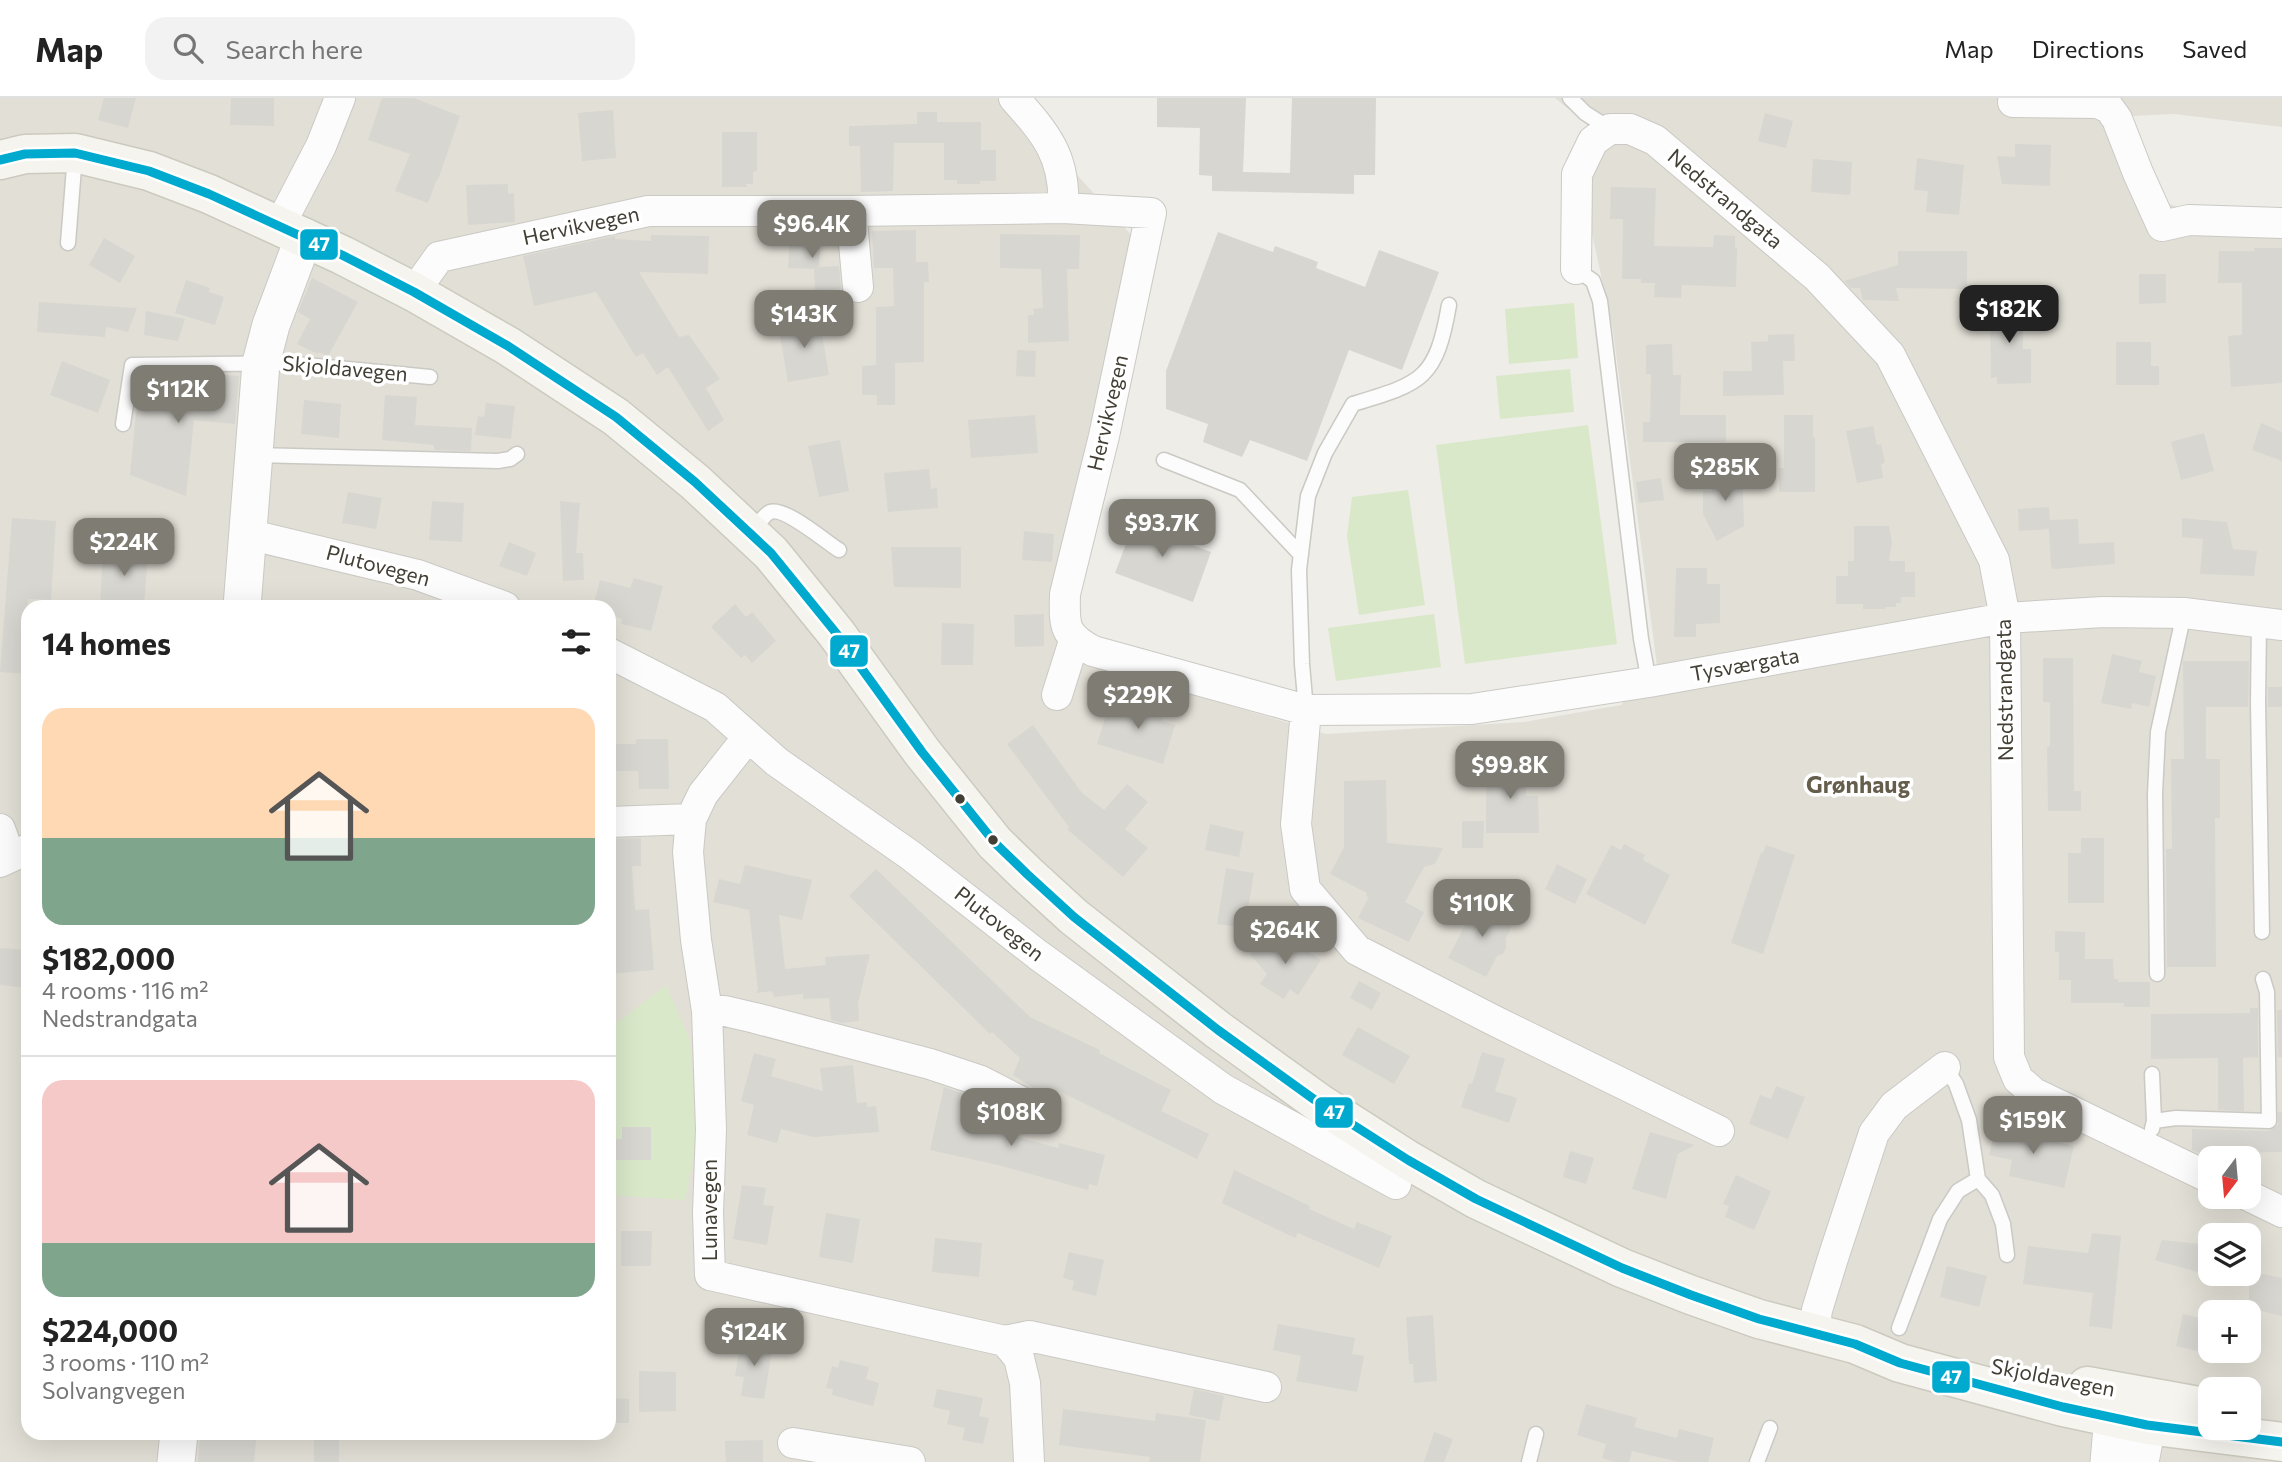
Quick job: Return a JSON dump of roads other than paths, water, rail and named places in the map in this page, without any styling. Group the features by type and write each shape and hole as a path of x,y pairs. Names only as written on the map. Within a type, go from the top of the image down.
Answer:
{"main road":[{"name":"Skjoldavegen","path":"0,160 25,154 75,153 149,171 209,194 292,231 414,292 508,346 616,417 695,482 771,553 836,633 895,716 995,843 1074,917 1218,1030 1319,1103 1408,1160 1476,1199 1611,1263 1691,1296 1759,1319 1855,1344 1900,1363 2063,1407 2131,1412 2282,1442"},
{"name":"Skjoldavegen","path":"2131,1412 2198,1409"},
{"path":"2261,1415 2282,1418"}],"street":[{"path":"242,600 261,363 292,231 340,98"},
{"path":"1014,98 1059,158 1065,188 1063,208"},
{"path":"2013,102 2098,103 2109,108 2117,119 2162,226 2189,220 2282,223"},
{"path":"1576,269 1577,174 1593,141 1625,124"},
{"name":"Nedstrandgata","path":"1625,124 1656,140 1817,277 1891,355 1994,560 2006,618 2009,1057 2018,1079 2034,1093 2151,1134 2198,1169"},
{"name":"Hervikvegen","path":"414,292 439,257 648,211 1063,208 1151,213 1104,436 1065,594 1064,620 1074,640"},
{"path":"851,211 859,287"},
{"name":"Plutovegen","path":"247,534 418,575 486,600"},
{"name":"Tysværgata","path":"1074,640 1093,651 1306,710 1472,709 1649,682 2006,618 2103,612 2184,613 2270,624"},
{"path":"1057,695 1074,640"},
{"name":"Plutovegen","path":"616,657 715,708 777,762 910,855 1038,955 1223,1089 1396,1184"},
{"path":"1306,710 1296,824 1305,889 1357,950 1719,1131"},
{"name":"Lunavegen","path":"748,737 703,794 691,819 688,852 696,940 707,1011 711,1129 708,1213 710,1275 1005,1341 1029,1336 1266,1387"},
{"path":"616,822 691,819"},
{"path":"0,829 13,856"},
{"path":"707,1011 725,1011 755,1018 930,1064 981,1081 1031,1107"},
{"path":"1814,1333 1817,1310 1874,1133 1894,1106 1945,1067"},
{"path":"2261,1202 2282,1212"},
{"path":"1005,1341 1019,1359 1025,1382 1029,1462"},
{"path":"2109,1462 2131,1412"},
{"path":"2131,1412 2140,1462"},
{"path":"176,1462 178,1440"},
{"path":"793,1443 910,1462"}],"lane":[{"name":"Nedstrandgata","path":"1570,98 1584,113 1625,124"},
{"path":"68,243 75,153"},
{"path":"1576,269 1593,281 1600,301 1641,639 1649,682"},
{"path":"1306,710 1299,570 1308,496 1325,453 1353,404 1403,389 1432,366 1443,340 1449,305"},
{"name":"Skjoldavegen","path":"123,424 132,365 286,363 430,377"},
{"path":"253,454 498,461 510,459 517,454"},
{"path":"1164,460 1240,490 1301,555"},
{"path":"752,534 764,517 776,511 801,523 839,550"},
{"path":"2157,974 2155,794 2158,732 2184,613"},
{"name":"Tysværgata","path":"2262,932 2258,703 2270,624"},
{"name":"Nedstrandgata","path":"2151,1134 2176,1118 2269,1121 2267,992 2263,979"},
{"path":"1945,1067 1956,1084 1969,1120 1978,1178 1992,1195 2003,1224 2007,1255"},
{"path":"2151,1134 2152,1074"},
{"path":"1899,1328 1940,1219 1958,1191 1978,1178"},
{"path":"1757,1462 1770,1428"},
{"path":"1529,1462 1536,1434"}],"district":[{"name":"Grønhaug","path":"1858,785"}]}
